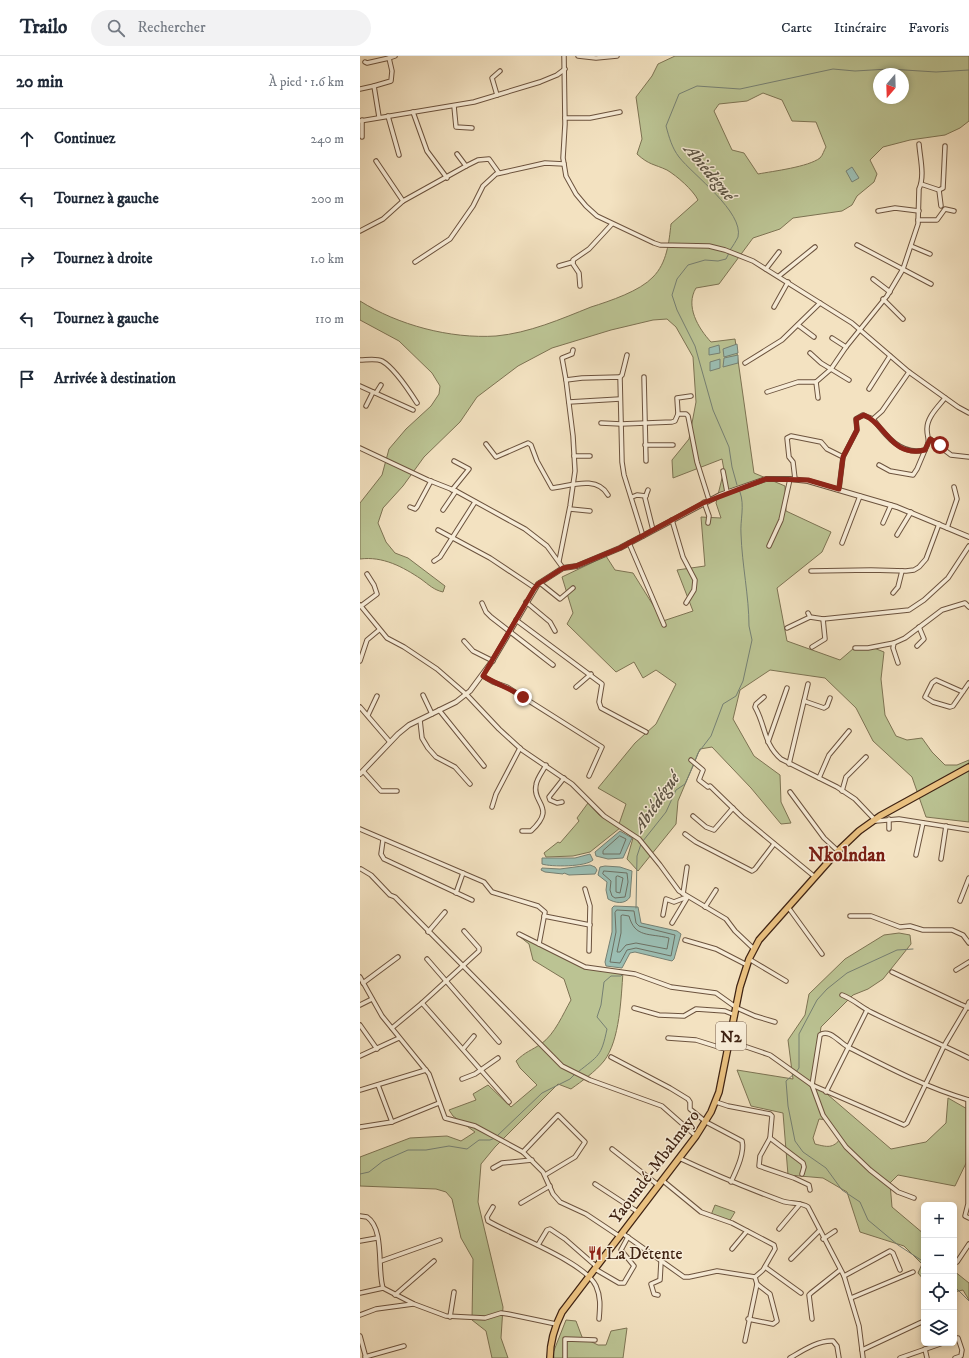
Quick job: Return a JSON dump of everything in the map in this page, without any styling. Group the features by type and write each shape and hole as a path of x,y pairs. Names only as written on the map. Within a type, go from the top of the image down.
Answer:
{"highway":[{"name":"Yaoundé-Mbalmayo","path":"550,1358 556,1324 562,1312 706,1122 716,1102 748,962 767,931 838,851 859,831 874,820 969,767"}],"street":[{"path":"365,62 367,63 395,56"},
{"path":"564,56 564,164 566,176 576,194 597,216 660,245 697,245 725,250 766,269 779,276 860,330 909,372 969,413"},
{"path":"578,56 596,58 617,56"},
{"path":"360,89 391,81 392,71 390,58"},
{"path":"362,137 361,120 454,106 497,95 556,75 565,69"},
{"path":"497,95 492,78 500,71"},
{"path":"556,75 565,79"},
{"path":"374,86 379,117"},
{"path":"454,106 456,127 472,128"},
{"path":"414,112 427,151 447,178"},
{"path":"565,118 590,118 620,112"},
{"path":"388,116 398,156"},
{"path":"767,392 798,382 816,382 832,369 846,347 890,292 903,269 918,220 919,189 921,184 919,144"},
{"path":"939,190 943,188 944,182 945,146"},
{"path":"457,154 466,166"},
{"path":"360,232 383,219 403,201 478,160 486,158 494,164 499,173"},
{"path":"376,161 403,201"},
{"path":"415,262 450,239 473,206 483,186 496,174 545,164 564,164"},
{"path":"921,184 939,190"},
{"path":"939,190 941,206"},
{"path":"878,211 895,208 919,210"},
{"path":"918,220 937,220 945,209 954,211"},
{"path":"559,266 573,262 575,258 589,250 612,224"},
{"path":"857,245 931,284"},
{"path":"779,276 815,246"},
{"path":"911,246 930,254"},
{"path":"766,269 779,252"},
{"path":"573,262 579,273 580,286"},
{"path":"873,279 890,292"},
{"path":"774,306 788,282"},
{"path":"883,299 903,319"},
{"path":"745,363 782,340 820,303"},
{"path":"798,325 814,337"},
{"path":"832,338 846,347"},
{"path":"559,561 574,483 574,456 569,402 562,358 572,354 573,350"},
{"path":"810,353 849,380"},
{"path":"627,355 622,375 620,377 622,462 624,475 632,496 643,536"},
{"path":"869,389 890,356"},
{"path":"360,360 378,360 384,362 408,388 416,403"},
{"path":"873,419 882,411 909,372"},
{"path":"566,380 620,377"},
{"path":"644,377 646,461"},
{"path":"816,382 818,398"},
{"path":"366,406 375,392 382,385"},
{"path":"360,386 413,410"},
{"path":"601,423 621,424 672,422 675,421 678,414 677,398 691,396"},
{"path":"879,466 890,471 913,475 918,469 930,439 927,428 930,418 945,398"},
{"path":"569,402 620,399"},
{"path":"678,414 686,414 688,416 697,462 709,500"},
{"path":"839,489 843,457 857,430 856,419 864,415 873,419 889,440 897,445 912,451 925,450"},
{"path":"795,479 794,462 789,457 787,438 790,436 822,442 827,449 843,457"},
{"path":"930,439 940,445 942,450 951,455 969,457"},
{"path":"486,444 496,457 528,443 531,445 537,461 552,488 571,485 574,483 601,486 608,495"},
{"path":"645,445 673,445"},
{"path":"360,448 431,482 454,490 536,536 559,561 563,568"},
{"path":"574,456 590,456"},
{"path":"443,510 454,490 469,469 454,461"},
{"path":"723,471 727,492"},
{"path":"769,546 781,520 790,478"},
{"path":"397,791 381,791 361,772 390,742 410,725 467,695 493,661 534,588 563,568 576,566 629,543 704,502 727,492 766,479 790,478 808,480 911,512 969,537"},
{"path":"410,507 415,509 417,507 431,482"},
{"path":"948,528 957,499 954,487"},
{"path":"648,490 646,496 653,530"},
{"path":"632,496 646,496"},
{"path":"842,543 860,496"},
{"path":"434,560 440,557 475,502"},
{"path":"704,502 709,516 708,523"},
{"path":"883,523 891,505"},
{"path":"570,508 590,511"},
{"path":"897,535 911,512"},
{"path":"672,520 683,557 695,580 694,590 686,603"},
{"path":"811,571 914,570 924,562 939,524"},
{"path":"438,530 490,558 534,588"},
{"path":"629,543 664,625"},
{"path":"787,628 810,618 823,619 909,610 924,600 948,578 969,546"},
{"path":"893,593 898,587 902,571"},
{"path":"367,574 374,585 377,594 361,605 379,630 387,638 404,646 437,668 467,695 499,729 520,748 564,778 604,816 639,839 683,894 726,919 735,931 754,950"},
{"path":"540,583 560,599 573,588"},
{"path":"526,602 550,622 555,631"},
{"path":"482,603 486,612 553,665"},
{"path":"855,648 868,648 894,643 905,638 942,610 965,603 969,607"},
{"path":"808,613 810,618"},
{"path":"812,647 825,639 823,619"},
{"path":"516,620 591,674 602,684 599,702 601,708 646,732"},
{"path":"917,646 924,639 919,627"},
{"path":"360,661 367,640 379,630"},
{"path":"464,641 473,651 493,661"},
{"path":"894,643 893,648 898,663"},
{"path":"576,687 591,674"},
{"path":"483,676 493,682 507,686 602,746 589,776"},
{"path":"963,692 936,680 932,683 925,697 933,702 950,707 963,692 969,683"},
{"path":"789,764 808,684"},
{"path":"768,742 787,688"},
{"path":"423,695 432,714"},
{"path":"368,715 377,696"},
{"path":"764,697 756,704 755,708 761,719 768,742 775,753 789,764 842,791 866,808 874,820 878,821 888,819 969,830"},
{"path":"804,701 824,708 827,706 830,698"},
{"path":"360,707 390,742"},
{"path":"439,710 484,766"},
{"path":"420,720 422,738 428,748 436,757 455,767 470,784"},
{"path":"819,778 829,755 849,731"},
{"path":"492,807 496,794 520,748"},
{"path":"842,791 846,777 866,757"},
{"path":"691,760 703,770 699,780 708,787 710,786 774,844 816,877"},
{"path":"522,831 531,831 541,819 543,810 536,784 546,765"},
{"path":"562,802 557,803 550,800 549,797 564,778"},
{"path":"790,792 824,838 838,851"},
{"path":"693,816 706,827 714,830 733,808"},
{"path":"888,819 889,829"},
{"path":"916,855 923,823"},
{"path":"941,859 946,826"},
{"path":"360,829 484,882 492,892 538,906 544,911 539,944"},
{"path":"685,834 696,842 752,871 774,844"},
{"path":"383,840 382,854 384,859 472,900"},
{"path":"683,894 687,867"},
{"path":"361,869 371,875 562,1066 590,1080 662,1106 696,1136"},
{"path":"456,892 463,873"},
{"path":"960,901 969,878"},
{"path":"585,889 590,906 589,951"},
{"path":"705,907 716,890"},
{"path":"663,915 665,900 669,899 674,902 678,902 687,897"},
{"path":"672,923 687,897"},
{"path":"788,907 822,954"},
{"path":"428,932 445,912"},
{"path":"544,916 590,925"},
{"path":"850,916 871,916 900,927 910,926 923,930 952,930 963,935 969,942"},
{"path":"392,1028 422,1004 437,988 447,981 479,950 464,932"},
{"path":"519,934 585,967 635,974 671,987 716,993 737,1008 755,1016 775,1022"},
{"path":"685,940 716,949 748,962 786,981"},
{"path":"363,983 398,957"},
{"path":"427,959 499,1042"},
{"path":"956,970 969,962"},
{"path":"892,972 968,1007"},
{"path":"360,977 372,999 399,1038 426,1070 446,1118 475,1126 523,1152 545,1175 553,1194 560,1202 586,1214 620,1235 628,1237 661,1262 684,1276 689,1277 717,1271 755,1276 758,1275 765,1267 775,1247 747,1231 701,1212 612,1149"},
{"path":"842,995 908,1031 969,1058"},
{"path":"360,1005 372,999"},
{"path":"729,1041 770,1055 812,1085 904,1125 907,1123 944,1046 968,1007 969,1002"},
{"path":"422,1004 509,1102"},
{"path":"634,1008 659,1015 684,1016 696,1009 725,1012 735,1015"},
{"path":"826,1092 847,1047 867,1010"},
{"path":"360,1026 377,1049"},
{"path":"914,1198 898,1192 885,1183 846,1147 823,1115 812,1085 820,1035 826,1033 833,1035 838,1041 847,1047 896,1072 968,1100 968,1204 965,1216 969,1218"},
{"path":"463,1049 474,1036"},
{"path":"360,1056 399,1038"},
{"path":"668,1038 696,1040 728,1050"},
{"path":"611,1057 688,1099 690,1109 706,1122 742,1141 743,1144 739,1164 731,1182"},
{"path":"462,1079 481,1070 498,1058"},
{"path":"360,1090 426,1070"},
{"path":"378,1085 392,1122"},
{"path":"716,1102 728,1106 770,1114 772,1116 770,1138 760,1156 759,1166 794,1178 809,1185 810,1190"},
{"path":"360,1128 392,1122 439,1103"},
{"path":"523,1152 558,1115 585,1140 585,1144 575,1157 545,1175"},
{"path":"770,1138 803,1163 804,1167 802,1174"},
{"path":"679,1158 731,1182 783,1201 805,1205 811,1211 823,1239 844,1276 858,1326 863,1358"},
{"path":"493,1168 502,1163 532,1160"},
{"path":"596,1184 638,1212"},
{"path":"521,1203 550,1186"},
{"path":"779,1229 800,1204"},
{"path":"493,1207 487,1217 488,1221 538,1245 590,1276 596,1285 601,1302 599,1319"},
{"path":"360,1216 369,1218 377,1238 380,1261 380,1278 383,1288"},
{"path":"538,1245 547,1230 550,1229 565,1239 596,1268 619,1283 624,1283 634,1266 621,1250 628,1237"},
{"path":"732,1249 747,1231"},
{"path":"791,1259 819,1231"},
{"path":"823,1239 835,1231"},
{"path":"360,1241 377,1238"},
{"path":"380,1261 440,1240"},
{"path":"957,1262 969,1244"},
{"path":"844,1276 890,1251 893,1253 900,1270"},
{"path":"395,1295 434,1261"},
{"path":"658,1295 654,1294 651,1284 660,1280 661,1262"},
{"path":"765,1267 802,1292"},
{"path":"812,1319 811,1293 840,1270"},
{"path":"851,1298 913,1272"},
{"path":"745,1341 748,1320 757,1284 755,1276"},
{"path":"748,1320 773,1324 777,1321 770,1294 757,1284"},
{"path":"360,1293 383,1288 414,1304 450,1317 485,1318 501,1313 556,1324"},
{"path":"450,1317 454,1292"},
{"path":"360,1315 376,1309 414,1304"},
{"path":"862,1350 921,1322"},
{"path":"360,1336 366,1357 404,1346"},
{"path":"565,1358 565,1339 595,1340"},
{"path":"955,1358 961,1356 962,1350 960,1341 957,1340"},
{"path":"790,1358 814,1345 829,1341 833,1341 837,1346 839,1358"},
{"path":"900,1358 934,1346"},
{"path":"925,1349 927,1358"}],"green space":[{"path":"675,56 969,56 969,121 960,128 945,135 910,140 883,147 870,160 877,174 874,182 857,196 852,205 842,211 793,218 780,229 753,238 719,284 696,288 693,295 692,309 698,324 711,342 735,339 754,473 785,486 786,511 831,532 822,552 777,588 787,641 840,660 854,648 874,648 884,652 881,679 885,715 896,736 907,740 922,738 932,752 945,765 957,765 969,760 969,822 926,817 912,777 873,741 856,708 825,678 770,670 740,690 733,719 754,756 780,775 781,802 791,823 781,824 751,788 712,747 700,749 678,801 676,824 638,871 627,859 633,838 620,828 590,852 573,856 546,857 544,853 558,842 560,843 579,821 577,818 588,803 599,815 618,827 626,804 598,788 635,743 656,724 676,684 656,670 643,678 634,662 616,672 567,624 573,613 562,577 606,556 615,570 633,573 663,621 693,611 677,570 705,566 701,517 721,518 716,503 724,470 722,459 673,478 672,460 689,439 696,402 693,357 676,327 667,319 653,320 611,330 552,348 518,366 477,397 460,422 424,457 403,486 383,508 378,523 386,542 395,553 408,558 445,586 443,592 434,589 414,575 392,563 377,559 360,559 360,503 382,475 389,449 406,429 431,406 439,394 440,386 432,373 399,341 360,320 360,301 391,317 425,329 461,335 496,336 521,332 545,325 624,295 647,282 658,271 664,259 671,224 698,200 689,188 675,176 667,170 641,158 637,154 642,139 636,97 652,76 658,64","holes":["763,93 782,100 792,121 816,122 826,147 820,158 808,164 758,174 744,153 732,150 714,111 719,104 747,101"]},
{"path":"899,933 910,935 911,944 883,979 868,989 853,995 821,1027 813,1082 891,1149 926,1142 946,1123 948,1098 969,1110 969,1157 955,1186 898,1175 890,1183 892,1207 921,1231 921,1263 904,1246 860,1232 847,1192 823,1178 788,1175 783,1113 751,1106 737,1070 793,1079 788,1040 805,1015 809,994 845,959 884,935","holes":["819,1119 829,1120 841,1138 832,1146 815,1144 813,1138"]},
{"path":"520,934 585,967 623,972 617,1030 604,1061 593,1073 571,1089 558,1084 495,1147 481,1164 478,1202 503,1307 501,1338 508,1358 492,1358 486,1331 472,1320 473,1259 461,1238 452,1199 446,1192 436,1189 360,1186 360,1157 410,1138 447,1136 461,1141 475,1132 453,1116 449,1110 476,1100 473,1094 488,1085 511,1107 537,1085 520,1068 516,1061 525,1053 546,1040 558,1024 571,1000 564,979 533,960 529,944 519,936"},
{"path":"715,1205 735,1212 729,1222 711,1215"},
{"path":"921,1266 921,1276 918,1273"},
{"path":"957,1273 969,1283 969,1300 963,1290 957,1291"},
{"path":"566,1320 576,1321 582,1337 598,1345 606,1345 611,1331 627,1328 623,1358 554,1358 553,1353"}],"water":[{"path":"852,167 859,178 852,182 846,171"},
{"path":"737,344 738,353 724,357 723,349"},
{"path":"719,345 720,353 709,355 709,348"},
{"path":"738,355 738,363 723,367 724,358"},
{"path":"720,359 720,368 710,371 710,362"},
{"path":"620,831 632,838 623,858 608,859 596,856 595,852"},
{"path":"590,854 593,860 583,864 560,866 542,864 542,858 575,858"},
{"path":"590,865 595,867 597,870 595,874 569,875 564,873 545,872 541,870 542,868 560,869"},
{"path":"600,867 620,867 632,871 630,897 628,900 623,902 614,902 608,899 606,890 607,882 598,875"},
{"path":"614,906 638,907 641,923 677,931 681,934 674,959 672,961 635,952 630,953 622,968 606,966 605,962 612,932 612,908"}],"waterway":[{"name":"Abiédégué","path":"730,250 738,237 738,227 733,216 716,194 679,157 674,150 666,126 679,94 697,86 740,89 833,69 855,71 889,69 936,72 969,70"},
{"name":"Abiédégué","path":"729,253 726,259 718,261 705,260 688,265 677,279 672,295 677,310 695,346 713,410 729,447 737,485"},
{"name":"Abiédégué","path":"695,761 698,753 711,736 723,704 736,696 743,681 752,640 749,626 742,546 742,502 740,492"},
{"name":"Abiédégué","path":"643,841 666,812 676,790 685,784 694,764"},
{"name":"Abiédégué","path":"636,908 637,856 641,844"},
{"path":"796,1072 799,1068 799,1034 817,1000 827,989 847,973 897,950 913,949"},
{"name":"Abiédégué","path":"578,1072 598,1055 603,1045 607,1029 597,1017 601,1005 604,982 611,976 621,976 623,974"},
{"name":"Abiédégué","path":"497,1136 542,1093 570,1079 575,1074"},
{"path":"794,1074 786,1081 788,1106 795,1141 803,1152 826,1168 842,1190 860,1202 868,1220 898,1245 921,1260"},
{"name":"Abiédégué","path":"360,1174 369,1172 383,1161 408,1150 426,1150 449,1146 467,1149 479,1140 490,1140 495,1138"},
{"path":"957,1289 969,1301"}],"place":[{"name":"La Détente","path":"595,1253"}],"district":[{"name":"Nkolndan","path":"847,854"}],"route":[{"path":"523,697 507,686 493,682 483,676 534,589 538,584 563,568 576,566 620,548 703,503 720,495 766,479 790,478 808,480 839,489 843,457 857,430 856,419 864,415 873,419 889,440 912,451 919,452 925,450 930,439 940,445"}]}
